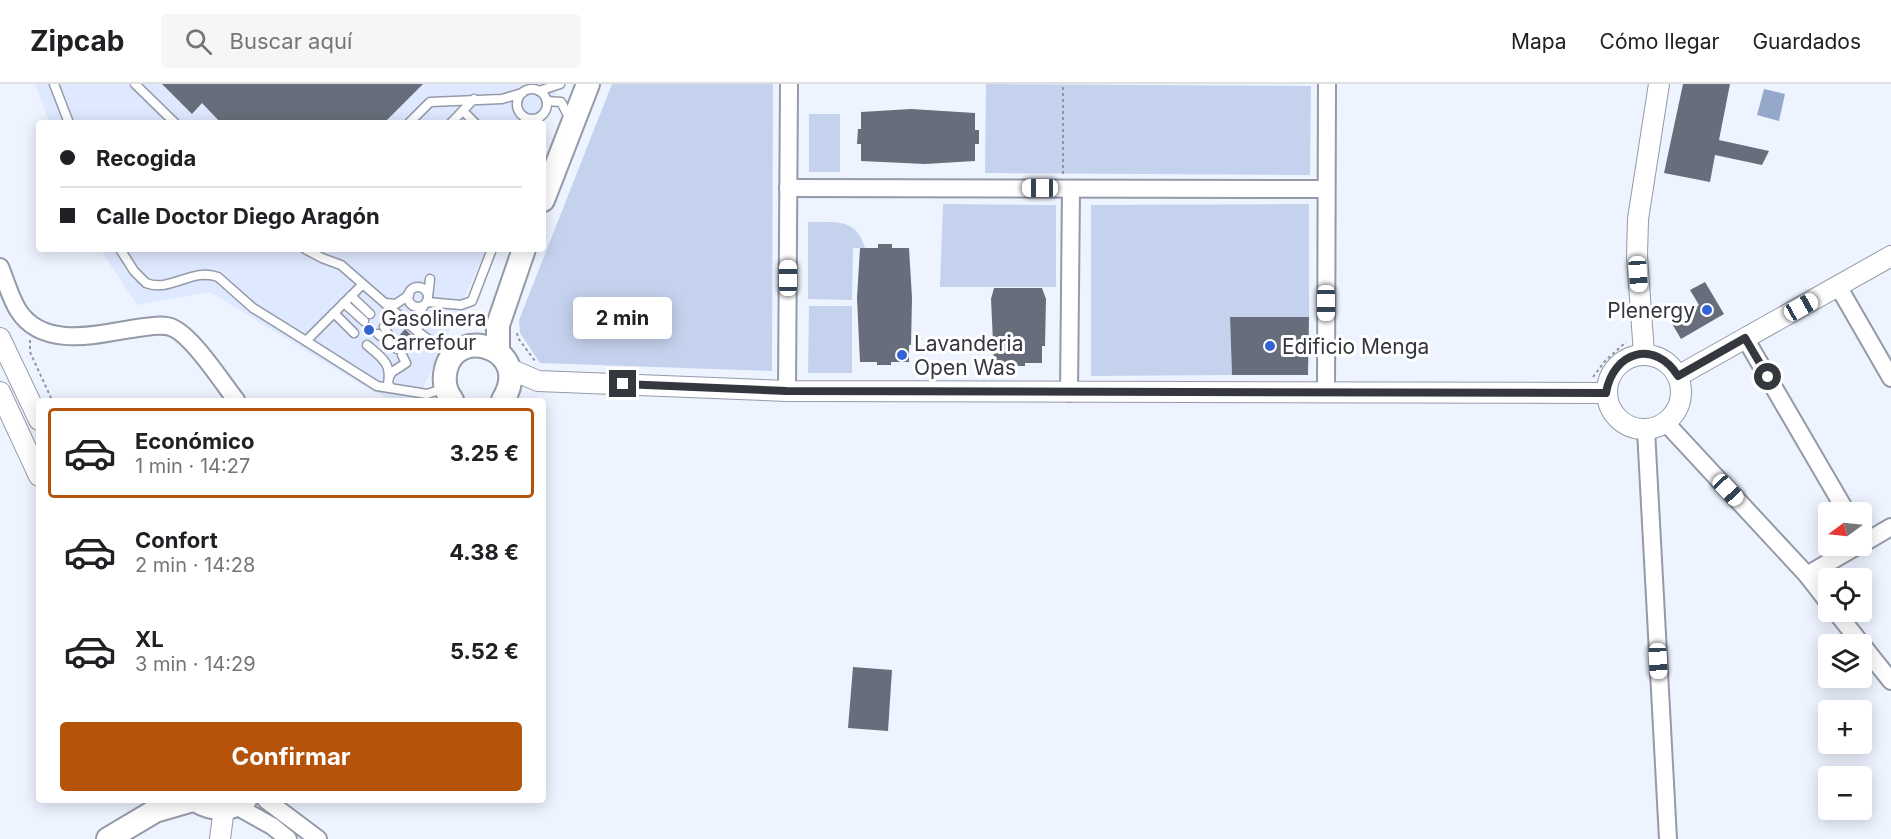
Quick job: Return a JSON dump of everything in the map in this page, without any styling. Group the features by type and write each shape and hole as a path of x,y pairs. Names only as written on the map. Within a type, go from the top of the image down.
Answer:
{"main road":[{"path":"546,192 588,84"},
{"path":"447,397 444,377 447,365 454,355 493,368 508,328 523,252"},
{"path":"202,803 214,808 235,804"},
{"path":"108,839 159,805"}],"street":[{"path":"787,391 789,84"},
{"path":"1326,393 1327,84"},
{"path":"1644,354 1637,256 1638,219 1659,84"},
{"path":"788,188 1326,189"},
{"path":"1069,393 1071,189"},
{"path":"1678,376 1891,256"},
{"path":"0,267 18,310 34,327 72,337 157,326 172,327 187,338 234,398"},
{"path":"1838,286 1891,378"},
{"path":"0,338 36,414"},
{"path":"1745,338 1841,502"},
{"path":"1644,354 1664,360 1673,367 1678,376 1682,389 1681,402 1675,414 1658,427 1646,430 1625,424 1609,406 1606,393 1613,371 1621,362 1632,356 1644,354"},
{"path":"493,368 537,381 787,391 1606,393"},
{"path":"0,392 36,470"},
{"path":"1666,423 1818,589"},
{"path":"1646,430 1668,839"},
{"path":"1872,536 1891,527"},
{"path":"1807,575 1838,556"},
{"path":"1844,622 1891,681"},
{"path":"270,803 318,839"},
{"path":"220,839 235,804 272,826 288,839"}],"lane":[{"path":"54,84 68,120"},
{"path":"135,84 172,120"},
{"path":"539,91 560,84"},
{"path":"412,120 430,102 505,99 533,89 544,95 547,101 543,114 534,120"},
{"path":"520,114 518,104 522,93"},
{"path":"454,120 474,99"},
{"path":"492,99 504,102 530,120"},
{"path":"547,101 556,100 563,104 569,117 568,135"},
{"path":"463,111 472,120"},
{"path":"122,252 134,271 146,283 156,286 198,274 212,274 258,312 377,386 447,397"},
{"path":"310,252 341,265 435,344 493,368"},
{"path":"411,292 410,302 413,305 426,302 461,305 472,301 491,252"},
{"path":"385,303 396,304 427,278 426,302 417,317 418,332"},
{"path":"306,341 362,285"},
{"path":"411,292 423,289 426,302"},
{"path":"348,299 367,318"},
{"path":"334,313 354,333"},
{"path":"381,331 406,359 406,363 393,372 389,378"},
{"path":"367,345 387,364 388,384 391,388"}],"path":[{"path":"34,327 29,349 51,398"},
{"path":"508,328 539,368 537,381"}],"shaded area":[{"path":"35,84 560,84 543,120 49,120"},
{"path":"612,84 773,84 772,371 540,363 520,333 519,320"},
{"path":"986,84 1311,86 1310,175 985,173"},
{"path":"1764,89 1785,94 1779,121 1757,115"},
{"path":"809,114 840,114 840,172 809,172"},
{"path":"943,204 1056,205 1056,287 940,287"},
{"path":"1309,204 1309,317 1230,317 1232,375 1091,376 1091,205"},
{"path":"808,222 836,222 850,226 861,238 865,248 853,248 852,300 808,299"},
{"path":"102,252 485,252 418,398 389,398 374,392 210,292 137,305"},
{"path":"809,306 852,306 852,373 808,373"}],"building":[{"path":"162,84 423,84 387,120 218,120 202,103 192,114"},
{"path":"1683,84 1730,84 1719,140 1769,151 1762,165 1715,155 1710,182 1664,173"},
{"path":"911,109 975,113 975,130 979,130 979,144 975,144 975,161 925,164 861,161 861,144 857,144 858,129 861,129 861,112"},
{"path":"878,244 892,244 892,248 909,248 912,298 909,362 877,365 877,362 860,362 857,298 860,248 878,248"},
{"name":"Plenergy","path":"1705,282 1724,314 1681,339 1671,322 1699,305 1690,290"},
{"path":"994,288 1042,288 1046,299 1045,346 1042,346 1042,363 1011,366 1011,363 994,363 991,299"},
{"name":"Edificio Menga","path":"1230,317 1309,317 1308,375 1232,375"},
{"path":"405,329 416,340 406,350 403,349 399,336"},
{"path":"853,667 892,670 888,731 848,728"}],"place":[{"name":"Plenergy","path":"1707,310"},
{"name":"Gasolinera Carrefour","path":"369,330"},
{"name":"Edificio Menga","path":"1270,346"},
{"name":"Lavanderia Open Was","path":"902,355"}],"route":[{"path":"623,384 787,391 1606,393 1613,371 1621,362 1632,356 1644,354 1664,360 1673,367 1678,376 1745,338 1768,377"}]}
